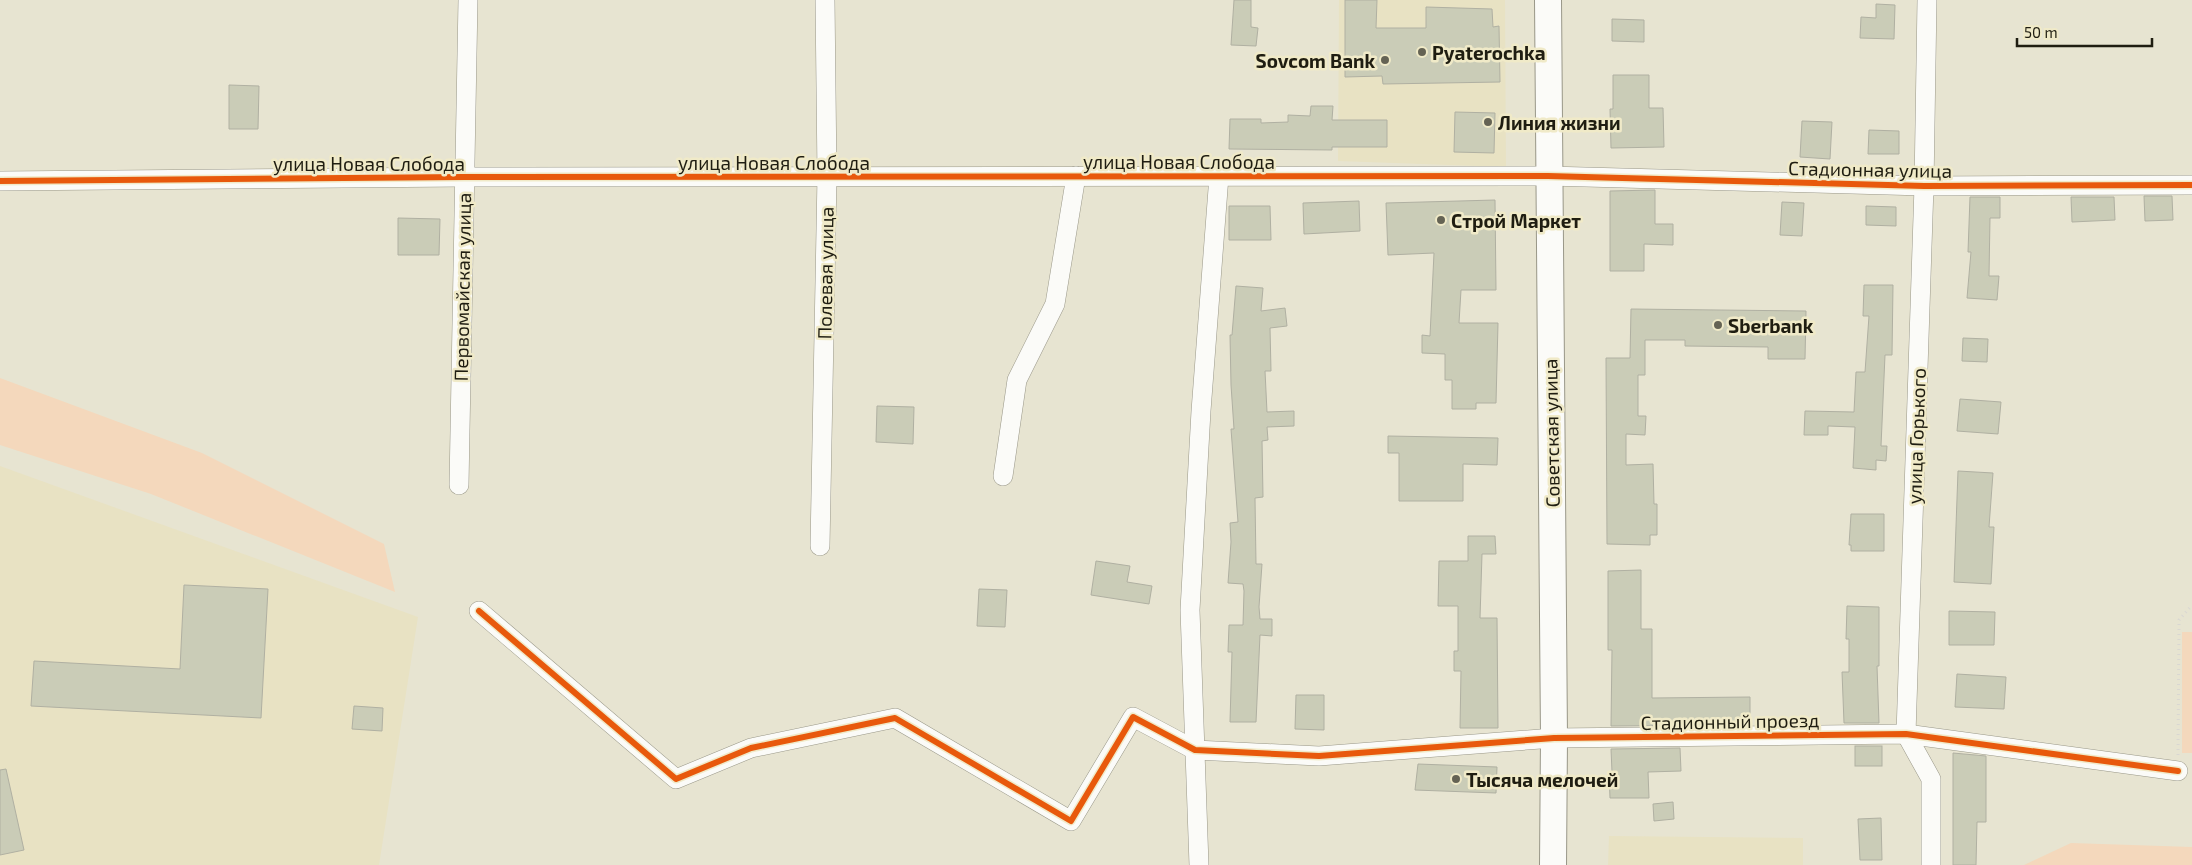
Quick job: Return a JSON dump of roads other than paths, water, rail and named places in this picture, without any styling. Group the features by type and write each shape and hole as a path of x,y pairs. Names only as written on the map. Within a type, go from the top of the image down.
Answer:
{"main road":[{"name":"Советская улица","path":"1548,0 1554,738 1553,865"}],"street":[{"name":"Первомайская улица","path":"459,485 468,0"},
{"name":"Полевая улица","path":"820,546 827,176 825,0"},
{"name":"улица Горького","path":"1906,734 1924,186 1927,0"},
{"path":"1003,476 1016,380 1054,304 1076,176"},
{"path":"1199,865 1190,610 1201,411 1220,176"},
{"name":"улица Новая Слобода","path":"0,181 464,177 1548,176"},
{"name":"Стадионная улица","path":"1548,176 1924,186 2192,185"},
{"path":"479,611 676,779 751,748 895,718 1071,821 1133,717 1195,750"},
{"path":"1906,734 1931,779 1931,865"},
{"name":"Стадионный проезд","path":"1195,750 1319,756 1554,738 1906,734 2178,771"}],"place":[{"name":"Pyaterochka","path":"1422,52"},
{"name":"Sovcom Bank","path":"1385,60"},
{"name":"Линия жизни","path":"1488,122"},
{"name":"Строй Маркет","path":"1441,220"},
{"name":"Sberbank","path":"1718,325"},
{"name":"Тысяча мелочей","path":"1456,779"}]}
